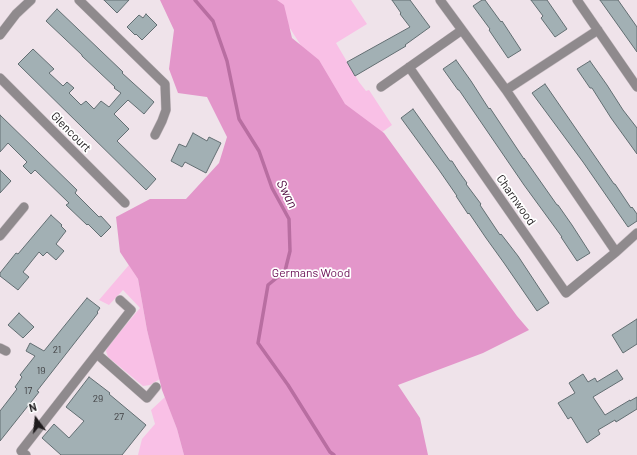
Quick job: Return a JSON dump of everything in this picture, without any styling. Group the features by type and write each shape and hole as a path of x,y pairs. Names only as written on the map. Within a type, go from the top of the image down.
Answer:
{"street":[{"path":"0,35 16,14 31,0"},
{"path":"79,0 165,84 166,110 155,135"},
{"path":"440,0 506,90 616,252"},
{"path":"577,0 637,87"},
{"path":"381,87 462,30"},
{"path":"506,90 598,30"},
{"name":"Charnwood","path":"409,68 566,293 637,233"},
{"name":"Glencourt","path":"0,78 125,203"},
{"path":"0,236 24,207"},
{"path":"22,454 131,310 120,300"},
{"path":"97,354 147,398 156,388"}],"shaded area":[{"path":"272,0 351,0 367,24 336,43 359,82 366,91 369,90 392,125 364,145"},
{"path":"129,265 138,279 147,330 160,379 150,385 143,386 108,357 106,351 109,345 140,308 123,290 109,305 99,300"},
{"path":"165,397 177,429 184,455 138,455 142,439 155,424 151,410"}],"green space":[{"name":"Germans Wood","path":"160,0 277,0 284,5 292,38 319,60 345,104 384,133 517,316 529,330 483,353 398,385 420,418 428,455 184,455 177,429 162,390 147,330 138,279 120,252 116,217 150,199 186,199 219,163 227,137 207,97 178,93 169,69 174,30"}],"building":[{"path":"104,0 129,0 117,13"},
{"path":"392,0 410,0 430,27 405,45 406,46 355,76 347,62 410,27"},
{"path":"482,0 485,0 501,22 502,21 521,50 508,58 489,30 490,29 473,6"},
{"path":"531,0 547,0 567,29 555,37 541,18 543,16"},
{"path":"600,0 618,0 637,27 637,52"},
{"path":"57,9 123,72 122,73 154,102 144,114 128,100 114,114 129,129 117,141 156,179 146,190 18,64 33,49 54,69 49,73 63,86 67,82 74,88 69,93 81,105 86,101 94,109 101,101 109,107 121,93 114,88 115,87 46,21"},
{"path":"146,14 157,25 142,40 127,27 139,15 143,18"},
{"path":"456,60 590,253 577,261 562,237 443,69"},
{"path":"590,61 637,128 637,154 611,118 592,88 590,88 577,69"},
{"path":"545,84 614,184 637,214 637,221 628,227 583,162 532,93"},
{"path":"413,109 450,161 452,161 500,235 501,234 518,256 549,303 537,311 401,118"},
{"path":"0,115 77,190 75,193 111,227 101,237 66,205 69,203 35,170 31,174 23,166 27,162 8,143 0,152"},
{"path":"193,133 207,141 209,137 221,143 206,173 185,162 182,167 171,161 179,144 186,147"},
{"path":"0,170 11,181 0,193"},
{"path":"51,215 66,231 56,244 64,251 56,260 47,252 43,256 39,252 23,272 29,277 18,290 0,276 0,273"},
{"path":"87,298 100,308 97,312 98,313 0,441 0,411 17,389 15,387 22,377 20,375 35,356 26,351 30,343 44,351"},
{"path":"19,313 34,327 23,338 8,325"},
{"path":"637,319 637,344 623,353 612,335"},
{"path":"617,370 623,379 593,397 605,415 637,397 637,409 616,422 615,420 598,430 600,434 587,443 571,417 568,419 558,403 575,393 569,383 583,374 588,382 595,378 597,382"},
{"path":"89,377 110,393 109,394 146,425 122,455 61,455 42,438 54,424 69,438 84,421 66,407"}],"waterway":[{"name":"Swan","path":"195,0 213,21 227,61 239,119 259,151 272,188 289,219 290,251 285,271 268,285 258,343 288,385 330,452 334,455"}]}
